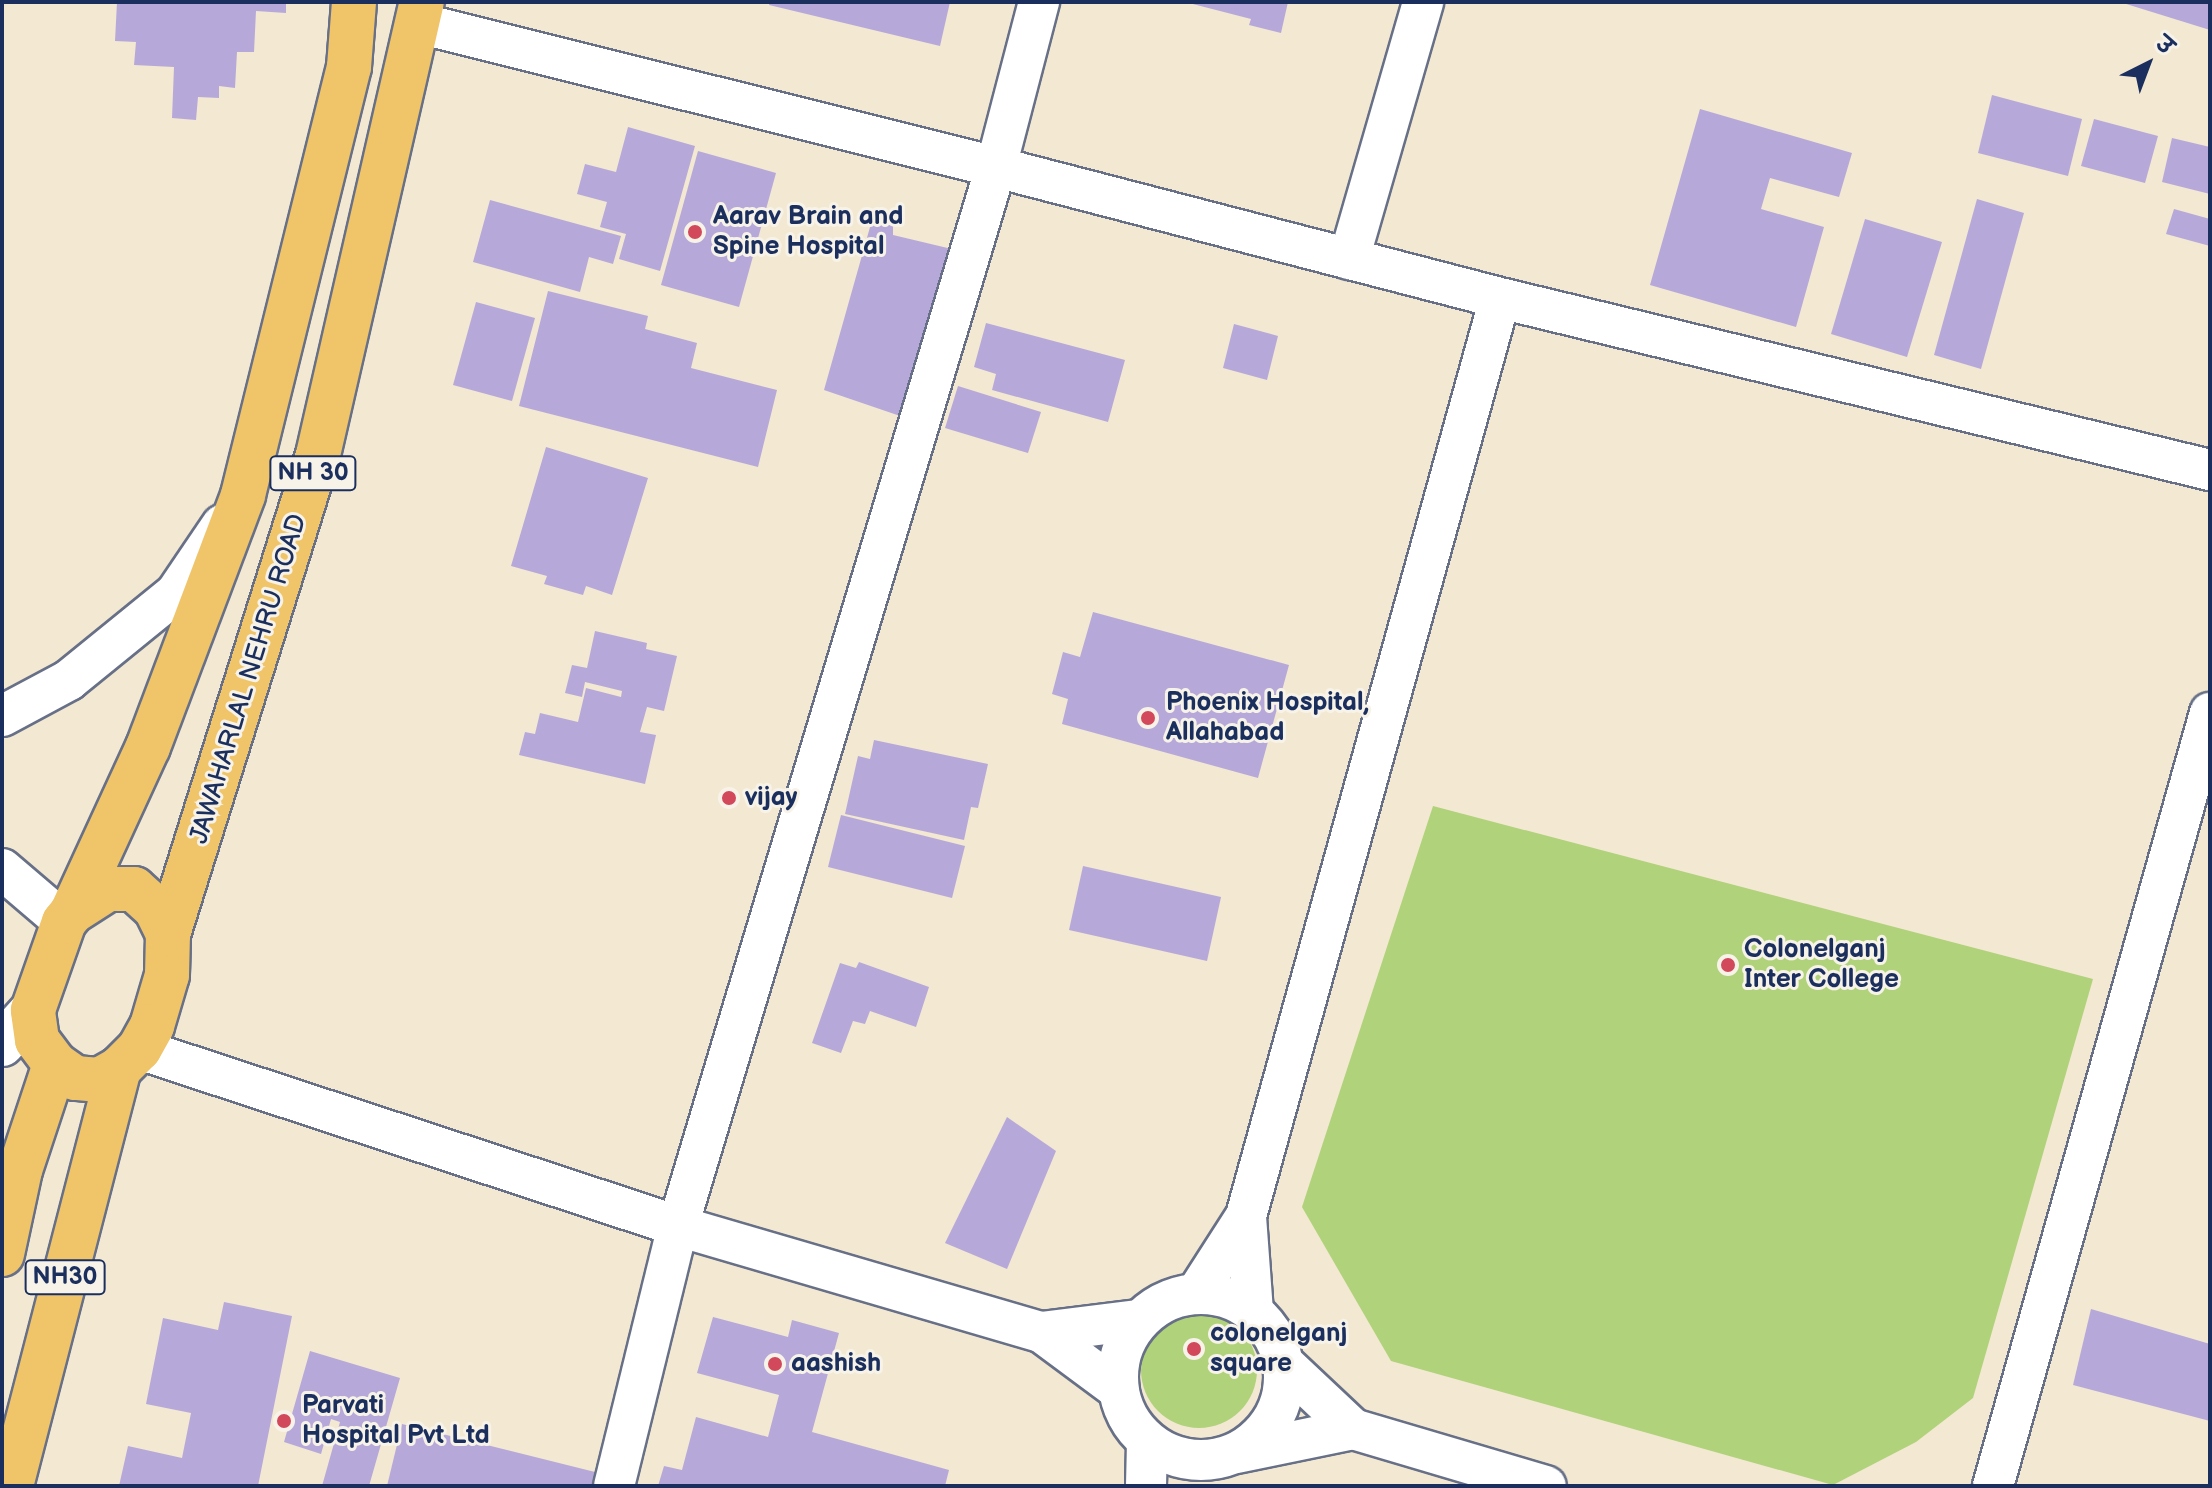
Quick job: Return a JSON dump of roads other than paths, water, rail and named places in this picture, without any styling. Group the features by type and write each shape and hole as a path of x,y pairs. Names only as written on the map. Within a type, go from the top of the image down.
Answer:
{"highway":[{"name":"NH 30","path":"33,1010 68,917 148,747 243,495 349,67 354,2"},
{"name":"JAWAHARLAL NEHRU ROAD","path":"11,1486 129,1059 152,1026 167,975 168,934 318,455 420,12"},
{"path":"68,917 108,889 134,889 156,909 168,934"},
{"path":"33,1010 37,1040 55,1064 75,1078 99,1080 129,1059"},
{"name":"NH30","path":"2,1254 20,1170 55,1064"}],"street":[{"path":"614,1486 678,1226 996,167 1039,2"},
{"path":"1349,259 1423,2"},
{"path":"420,12 1500,298 2210,470"},
{"path":"1196,1294 1246,1216 1500,298"},
{"path":"2,716 69,680 176,593 243,495"},
{"path":"1993,1486 2210,713"},
{"path":"2,869 68,917"},
{"path":"2,1044 33,1010"},
{"path":"129,1059 678,1226 1041,1332 1118,1389"},
{"path":"1246,1216 1253,1312"},
{"path":"1041,1332 1139,1320 1175,1298 1196,1294 1216,1295 1253,1312 1275,1338 1284,1364 1284,1392 1276,1416 1259,1438 1212,1467"},
{"path":"1139,1320 1126,1341 1118,1364 1118,1389 1123,1408 1147,1441 1186,1460 1212,1467 1353,1429"},
{"path":"1284,1364 1353,1429 1546,1486"},
{"path":"1146,1486 1147,1441"}],"place":[{"name":"Aarav Brain and Spine Hospital","path":"695,232"},
{"name":"Phoenix Hospital, Allahabad","path":"1148,718"},
{"name":"vijay","path":"729,798"},
{"name":"Colonelganj Inter College","path":"1728,965"},
{"name":"colonelganj square","path":"1194,1349"},
{"name":"aashish","path":"775,1364"},
{"name":"Parvati Hospital Pvt Ltd","path":"284,1421"}]}
